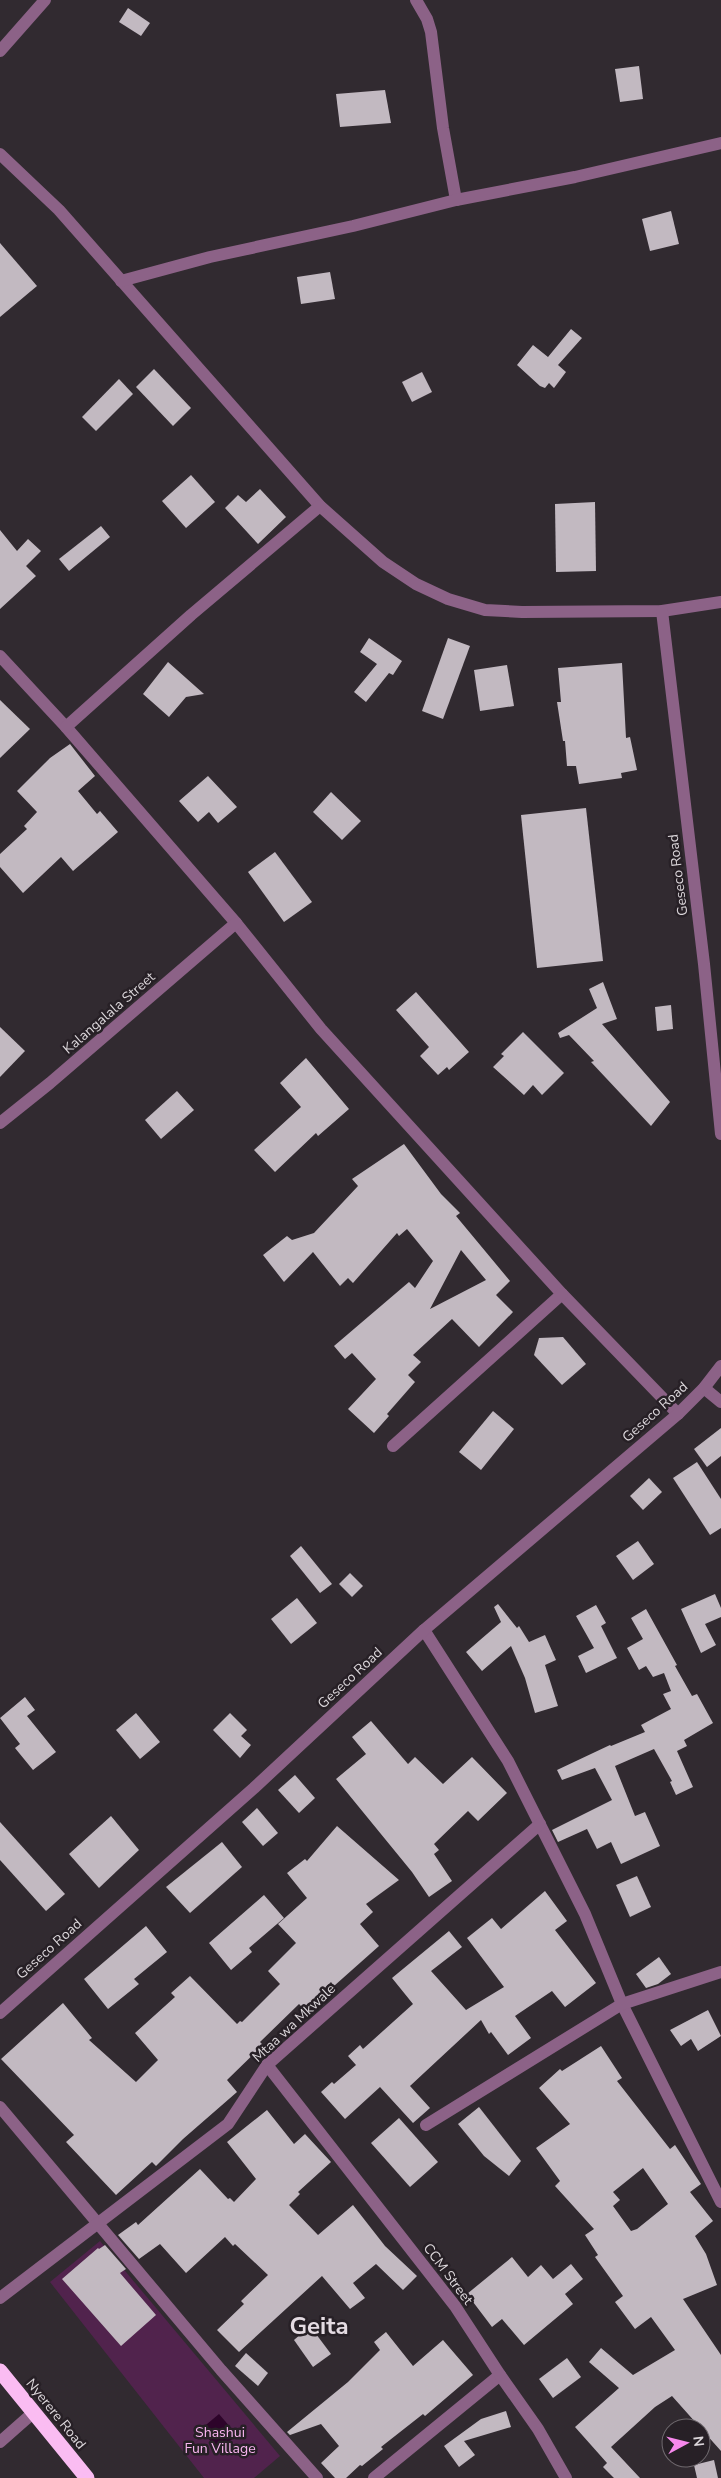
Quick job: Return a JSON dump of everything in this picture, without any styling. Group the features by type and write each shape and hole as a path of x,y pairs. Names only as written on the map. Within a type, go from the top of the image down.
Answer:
{"highway":[{"name":"Nyerere Road","path":"0,2371 87,2478"}],"street":[{"path":"0,51 45,0"},
{"path":"416,0 427,18 431,32 443,128 456,200"},
{"path":"121,281 456,200 575,177 721,143"},
{"path":"0,154 58,210 320,506 383,562 416,584 448,599 485,610 522,612 662,611 721,602"},
{"path":"66,727 191,615 320,506"},
{"name":"Geseco Road","path":"662,611 704,964 721,1134"},
{"path":"0,656 66,727 236,924 321,1029 562,1294 678,1414"},
{"name":"Kalangalala Street","path":"0,1123 50,1083 236,924"},
{"path":"393,1446 562,1294"},
{"name":"Geseco Road","path":"0,2013 254,1788 424,1630 678,1414 704,1388 721,1366"},
{"path":"704,1388 721,1402"},
{"path":"424,1630 508,1761 585,1914 622,2004 721,2202"},
{"name":"Mtaa wa Mkwale","path":"0,2298 228,2124 267,2065 540,1824"},
{"path":"426,2125 622,2004 721,1972"},
{"name":"CCM Street","path":"267,2065 455,2306 538,2429 566,2478"},
{"path":"0,2107 221,2370 317,2478"},
{"path":"374,2478 500,2375"},
{"path":"0,2442 34,2412"}],"green space":[{"name":"Shashui Fun Village","path":"100,2241 280,2456 254,2478 204,2478 50,2282"}],"shaded area":[{"path":"219,2414 237,2435 218,2451 201,2429"}],"building":[{"path":"128,8 150,23 141,36 119,22"},
{"path":"639,66 643,99 620,102 615,69"},
{"path":"385,90 391,123 340,127 336,94"},
{"path":"671,211 679,244 650,251 642,219"},
{"path":"0,243 37,286 0,317"},
{"path":"330,272 335,299 301,304 297,277"},
{"path":"571,329 582,338 558,365 566,372 554,388 549,383 545,388 540,386 517,365 533,345 548,357"},
{"path":"154,369 191,408 173,426 136,387"},
{"path":"422,372 432,392 412,402 402,382"},
{"path":"119,379 133,394 96,431 82,417"},
{"path":"191,475 215,502 186,528 162,501"},
{"path":"260,489 286,517 258,544 225,508 238,495 246,502"},
{"path":"595,502 596,571 556,572 555,504"},
{"path":"101,526 110,537 69,571 59,559"},
{"path":"0,530 17,551 28,539 41,551 26,566 36,576 0,609"},
{"path":"369,638 402,661 393,675 389,673 366,702 354,692 377,664 360,652"},
{"path":"448,638 470,646 443,719 422,711"},
{"path":"168,662 204,694 186,697 169,717 143,694"},
{"path":"622,663 626,738 630,737 637,770 621,773 622,778 579,784 576,766 567,766 565,741 563,741 557,702 561,702 558,668"},
{"path":"507,665 514,706 480,711 474,670"},
{"path":"0,700 30,729 0,758"},
{"path":"70,744 95,776 78,791 97,814 100,811 118,832 73,871 61,857 23,893 0,867 0,854 27,829 24,826 37,812 17,791 50,758"},
{"path":"208,776 237,807 218,823 209,812 198,822 179,801"},
{"path":"331,792 361,821 342,840 313,812"},
{"path":"586,808 603,961 537,968 521,815"},
{"path":"275,852 312,902 284,922 248,872"},
{"path":"603,982 617,1019 602,1024 670,1102 651,1126 591,1062 594,1061 569,1035 560,1038 558,1033 597,1008 589,989"},
{"path":"416,992 469,1052 449,1070 447,1067 438,1075 420,1056 429,1047 396,1010"},
{"path":"671,1005 673,1029 657,1031 655,1007"},
{"path":"0,1027 25,1051 0,1077"},
{"path":"523,1032 564,1073 542,1095 533,1085 524,1095 493,1067 504,1056 501,1054"},
{"path":"306,1058 349,1109 318,1136 316,1133 275,1172 254,1150 301,1107 280,1083"},
{"path":"177,1091 194,1110 161,1139 145,1120"},
{"path":"404,1144 441,1194 460,1213 456,1216 510,1281 496,1295 513,1312 479,1347 452,1319 413,1355 421,1362 408,1375 415,1382 387,1414 389,1416 374,1433 348,1409 376,1379 352,1353 345,1359 334,1346 409,1282 415,1288 433,1261 407,1229 399,1236 397,1233 353,1283 348,1278 340,1286 313,1252 284,1282 263,1255 287,1236 292,1240 314,1233 358,1186 352,1179","holes":["461,1250 486,1280 430,1309"]},
{"path":"563,1337 586,1364 562,1385 534,1355 539,1338"},
{"path":"493,1411 514,1429 481,1470 459,1452"},
{"path":"721,1428 721,1456 707,1467 694,1449"},
{"path":"697,1462 721,1499 721,1528 710,1535 673,1478"},
{"path":"649,1478 662,1492 643,1510 630,1496"},
{"path":"638,1541 654,1564 633,1580 616,1556"},
{"path":"301,1546 332,1584 320,1593 290,1556"},
{"path":"350,1573 363,1586 352,1597 339,1584"},
{"path":"715,1594 721,1608 721,1617 705,1624 716,1645 701,1653 681,1609"},
{"path":"297,1598 317,1623 291,1644 271,1619"},
{"path":"498,1604 517,1628 519,1626 529,1642 545,1635 556,1660 545,1665 558,1706 535,1713 525,1678 511,1646 482,1671 466,1652 501,1622 494,1607"},
{"path":"596,1605 606,1623 601,1626 617,1658 586,1673 578,1656 594,1648 576,1616"},
{"path":"646,1609 692,1696 697,1694 713,1723 684,1740 687,1746 677,1751 693,1787 676,1795 670,1782 672,1781 654,1749 615,1766 635,1816 645,1812 660,1846 621,1864 611,1842 597,1849 587,1829 558,1842 552,1830 612,1800 595,1768 562,1780 557,1770 610,1745 645,1732 641,1725 671,1709 663,1694 671,1691 664,1673 653,1677 646,1666 639,1670 627,1648 643,1639 631,1618"},
{"path":"25,1697 35,1710 27,1716 56,1752 33,1770 15,1748 20,1744 0,1718"},
{"path":"136,1713 160,1742 140,1759 116,1730"},
{"path":"230,1713 247,1730 241,1736 251,1745 240,1758 213,1730"},
{"path":"371,1721 408,1764 415,1757 443,1784 472,1757 507,1793 478,1821 468,1811 434,1844 439,1850 434,1854 452,1881 429,1897 412,1872 336,1779 366,1754 352,1737"},
{"path":"295,1775 315,1798 299,1813 278,1790"},
{"path":"257,1808 278,1833 263,1846 242,1822"},
{"path":"111,1816 139,1850 99,1888 69,1854"},
{"path":"0,1822 65,1894 46,1911 0,1860"},
{"path":"337,1826 399,1880 366,1904 373,1912 360,1924 379,1946 334,1986 331,1982 304,2009 299,2004 260,2042 263,2045 227,2080 237,2092 183,2139 156,2166 152,2162 116,2195 66,2142 74,2135 1,2059 63,2003 92,2038 89,2040 136,2082 158,2060 135,2033 175,1997 171,1993 190,1976 237,2024 240,2021 242,2022 280,1984 268,1971 296,1943 278,1924 307,1898 287,1873 305,1859 307,1861"},
{"path":"222,1842 242,1867 190,1913 166,1887"},
{"path":"637,1876 651,1907 630,1917 616,1885"},
{"path":"545,1891 567,1921 555,1930 596,1983 565,2007 552,1991 515,2016 531,2038 508,2055 491,2032 489,2034 481,2020 410,2086 430,2108 413,2123 380,2087 345,2119 321,2092 332,2082 334,2084 356,2065 348,2056 360,2045 363,2049 413,2004 392,1978 449,1931 462,1947 431,1971 466,2010 504,1987 467,1938 492,1918 501,1929"},
{"path":"264,1895 284,1918 249,1948 252,1952 231,1970 209,1943"},
{"path":"146,1926 167,1952 134,1979 139,1984 108,2009 84,1979"},
{"path":"659,1957 671,1974 658,1984 646,1988 636,1974"},
{"path":"708,2010 721,2036 698,2051 691,2039 681,2046 670,2030"},
{"path":"601,2046 622,2078 617,2081 670,2149 675,2145 701,2184 690,2192 713,2221 695,2236 706,2254 717,2285 683,2299 721,2355 721,2451 711,2440 711,2418 692,2418 672,2396 655,2407 611,2447 640,2478 614,2478 603,2467 607,2463 575,2427 619,2388 589,2362 601,2348 633,2375 675,2350 651,2317 635,2329 615,2302 623,2296 595,2257 598,2255 585,2235 594,2229 555,2186 560,2181 536,2148 570,2124 539,2088 560,2069 562,2071","holes":["643,2168 668,2204 637,2229 631,2231 613,2206 620,2200 613,2192"]},
{"path":"479,2107 521,2161 509,2176 484,2156 458,2124"},
{"path":"267,2110 294,2144 305,2134 331,2162 298,2192 300,2194 289,2205 318,2235 353,2205 385,2246 417,2276 403,2290 376,2264 353,2283 365,2298 350,2309 322,2276 239,2352 217,2330 244,2304 241,2301 268,2275 225,2237 186,2273 160,2244 139,2259 118,2235 136,2222 138,2225 200,2169 228,2199 230,2198 234,2202 256,2179 227,2142"},
{"path":"399,2118 438,2162 410,2187 371,2143"},
{"path":"105,2245 126,2269 120,2273 156,2315 121,2346 62,2279 98,2248"},
{"path":"512,2257 528,2277 541,2265 553,2279 571,2264 583,2279 565,2294 573,2304 524,2345 502,2319 492,2327 467,2294"},
{"path":"310,2326 331,2354 313,2367 294,2340"},
{"path":"386,2332 413,2366 443,2340 473,2375 425,2416 423,2414 381,2447 383,2449 362,2466 360,2465 346,2478 335,2478 321,2463 339,2446 321,2424 290,2435 287,2432 348,2382 380,2350 374,2342"},
{"path":"246,2353 268,2373 258,2386 235,2366"},
{"path":"567,2358 581,2377 553,2398 539,2379"},
{"path":"506,2411 511,2427 464,2441 475,2455 459,2467 444,2446 481,2419"},
{"path":"714,2460 718,2478 697,2478 695,2468 711,2468 711,2461"}],"district":[{"name":"Geita","path":"319,2326"}]}
